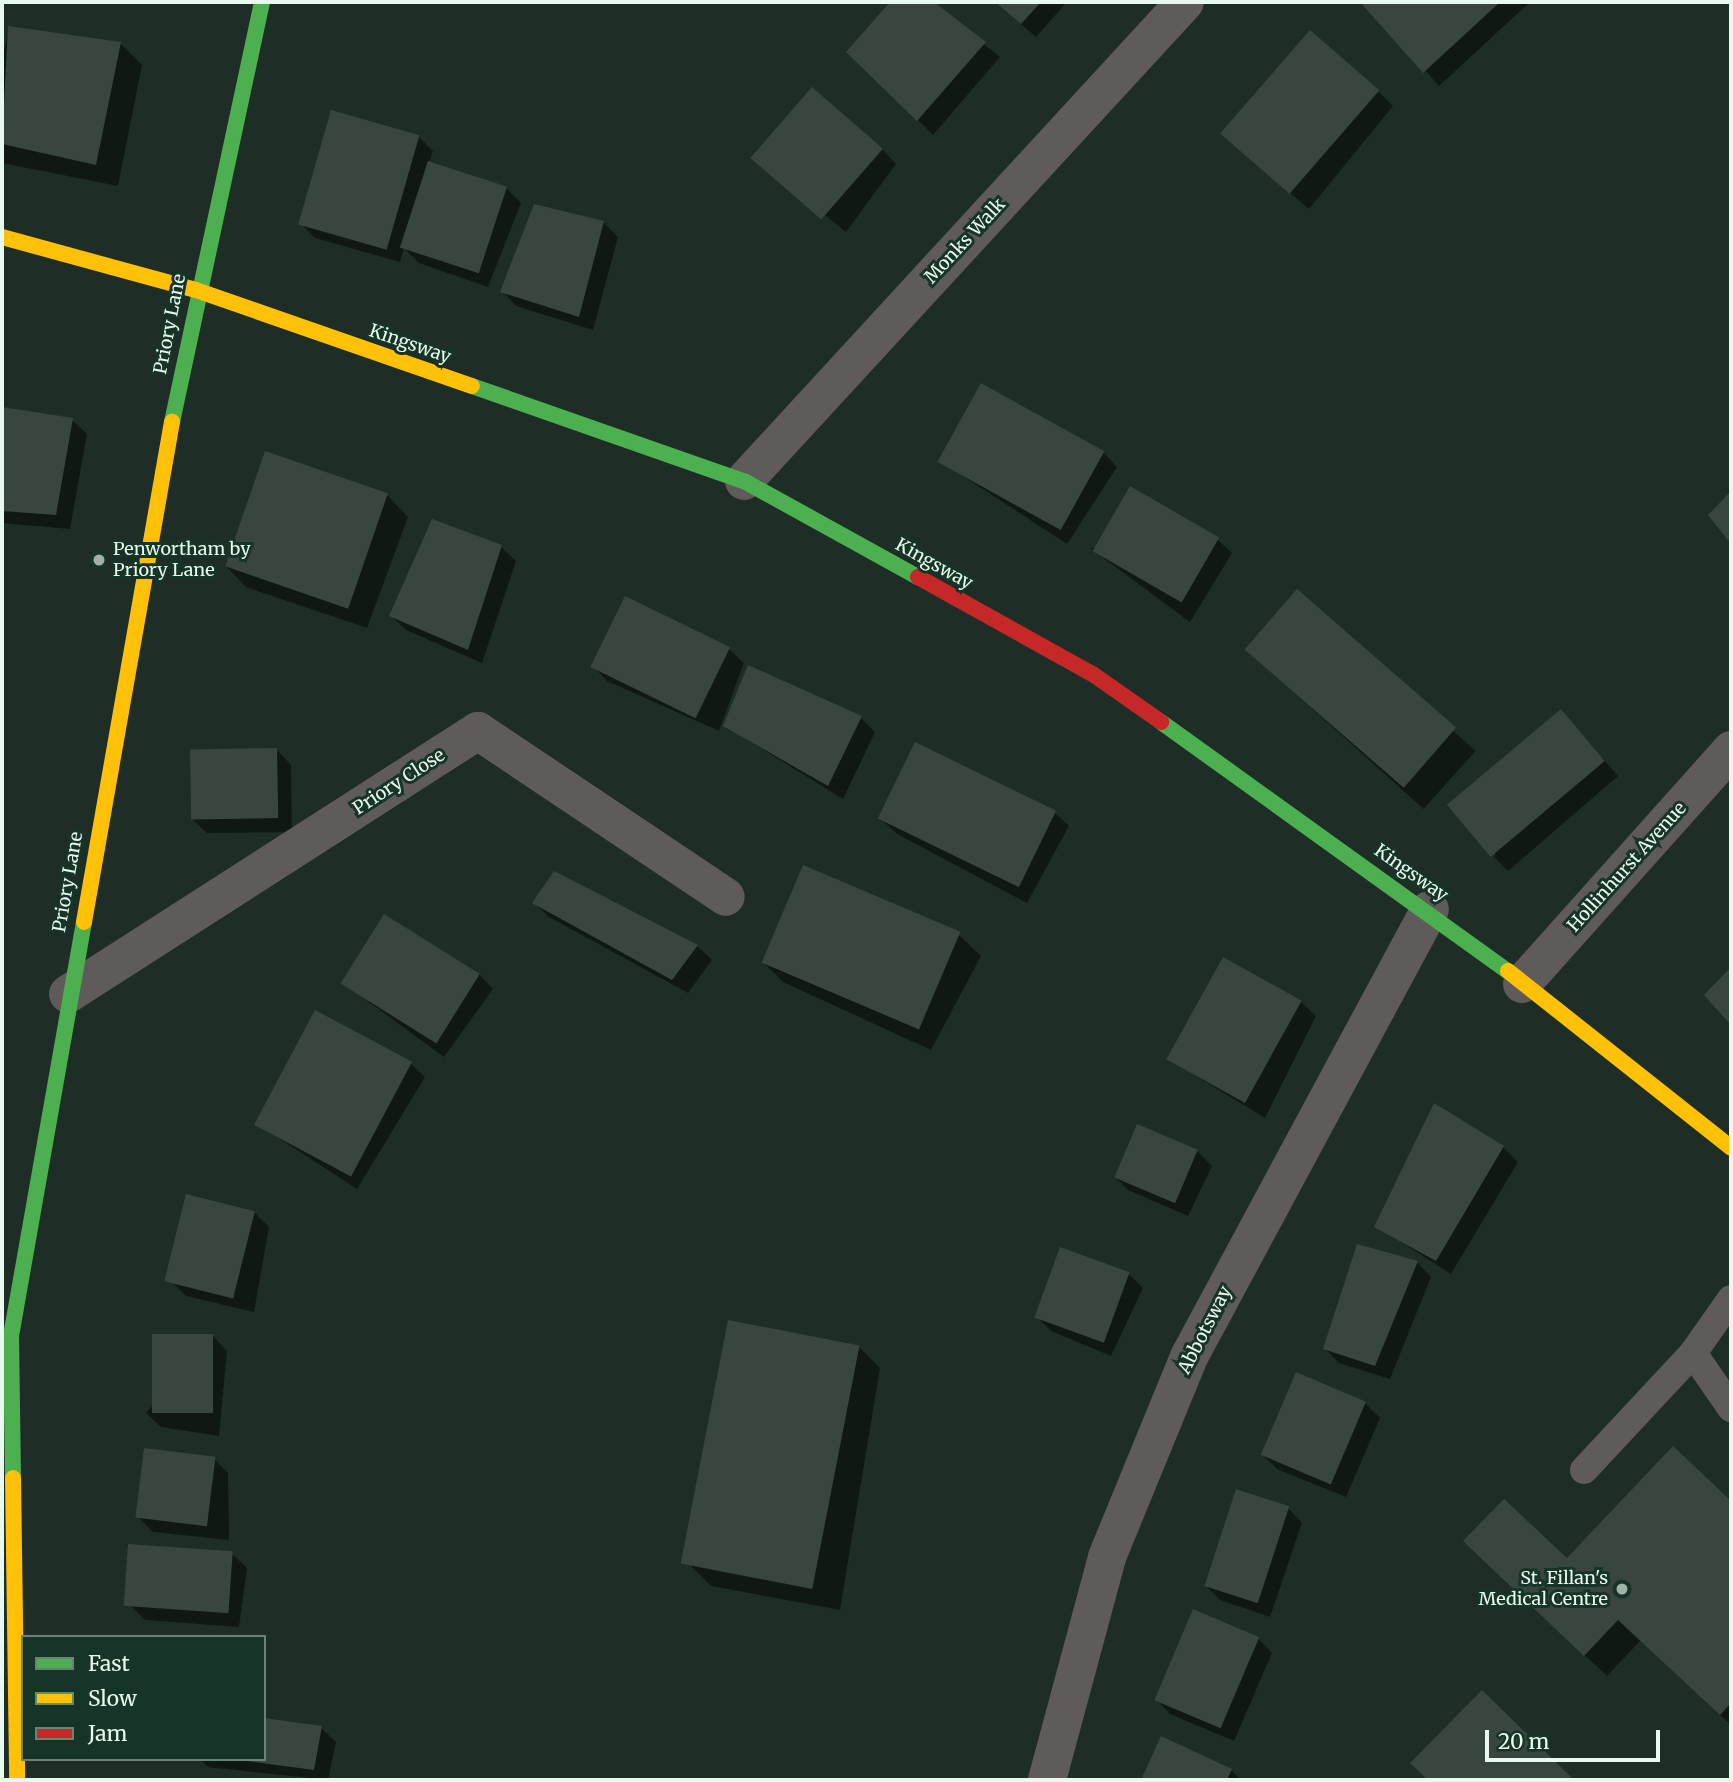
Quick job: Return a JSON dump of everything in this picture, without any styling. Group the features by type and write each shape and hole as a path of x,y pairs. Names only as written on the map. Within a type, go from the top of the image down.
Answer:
{"street":[{"name":"Priory Lane","path":"17,1780 6,1335 196,290 262,2"},
{"name":"Monks Walk","path":"744,481 1185,2"},
{"name":"Kingsway","path":"2,237 196,290 744,481 1094,674 1430,909 1731,1148"},
{"name":"Priory Close","path":"68,994 478,731 726,897"},
{"name":"Hollinhurst Avenue","path":"1522,984 1731,750"},
{"name":"Abbotsway","path":"1047,1780 1107,1557 1190,1355 1430,909"}],"lane":[{"path":"1584,1469 1693,1353 1731,1299"},
{"path":"1693,1353 1731,1408"}],"building":[{"path":"890,2 934,2 986,42 917,121 846,52"},
{"path":"995,2 1041,2 1021,24"},
{"path":"1360,2 1500,2 1423,73"},
{"path":"8,26 121,42 96,165 2,144"},
{"path":"1310,30 1379,90 1290,194 1220,133"},
{"path":"812,87 883,149 821,220 750,158"},
{"path":"331,110 419,135 387,250 298,224"},
{"path":"428,161 507,187 479,273 400,248"},
{"path":"534,204 604,221 579,317 500,292"},
{"path":"981,383 1104,451 1061,530 937,462"},
{"path":"2,407 73,418 56,515 2,511"},
{"path":"265,451 388,493 348,609 225,566"},
{"path":"1130,486 1219,538 1182,602 1092,551"},
{"path":"1731,491 1731,544 1708,515"},
{"path":"432,519 502,545 468,650 389,616"},
{"path":"1297,589 1456,727 1404,788 1245,649"},
{"path":"625,596 730,647 696,718 590,667"},
{"path":"748,665 862,716 828,786 723,726"},
{"path":"1561,709 1605,761 1491,857 1447,805"},
{"path":"915,742 1056,811 1019,887 878,818"},
{"path":"277,748 278,818 191,820 190,750"},
{"path":"803,865 960,932 919,1029 762,963"},
{"path":"554,871 698,945 672,980 532,903"},
{"path":"384,914 480,974 436,1043 341,984"},
{"path":"1223,957 1302,1001 1245,1103 1166,1059"},
{"path":"1731,967 1731,1025 1704,995"},
{"path":"315,1010 412,1062 351,1176 254,1125"},
{"path":"1434,1103 1504,1146 1436,1261 1374,1227"},
{"path":"1137,1124 1198,1150 1175,1203 1114,1177"},
{"path":"186,1194 255,1211 233,1299 164,1281"},
{"path":"1357,1244 1418,1261 1375,1366 1323,1349"},
{"path":"1060,1247 1130,1272 1104,1343 1034,1317"},
{"path":"728,1320 860,1346 812,1589 681,1563"},
{"path":"152,1334 213,1334 213,1413 152,1413"},
{"path":"1296,1372 1366,1402 1331,1485 1261,1455"},
{"name":"St. Fillan's Medical Centre","path":"1673,1446 1731,1501 1731,1703 1720,1715 1618,1620 1584,1656 1463,1541 1504,1499 1567,1558"},
{"path":"144,1448 215,1457 207,1526 135,1517"},
{"path":"1236,1489 1289,1506 1258,1603 1204,1586"},
{"path":"128,1544 233,1551 228,1613 124,1606"},
{"path":"1193,1609 1259,1637 1221,1728 1154,1700"},
{"path":"1482,1690 1573,1779 1428,1780 1410,1763"},
{"path":"266,1718 322,1726 314,1770 247,1761 266,1761"},
{"path":"1161,1736 1232,1769 1227,1780 1141,1780"}],"traffic: fast":[{"path":"172,422 262,2"},
{"path":"472,386 744,481 918,577"},
{"path":"1161,722 1508,971"},
{"path":"13,1478 11,1336 84,922"}],"traffic: slow":[{"path":"2,237 196,290 472,386"},
{"path":"84,922 172,422"},
{"path":"1508,971 1731,1148"},
{"path":"13,1478 17,1780"}],"traffic: jam":[{"path":"918,577 1094,675 1161,722"}],"place":[{"name":"Penwortham by Priory Lane","path":"99,560"},
{"name":"St. Fillan's Medical Centre","path":"1622,1589"}]}
